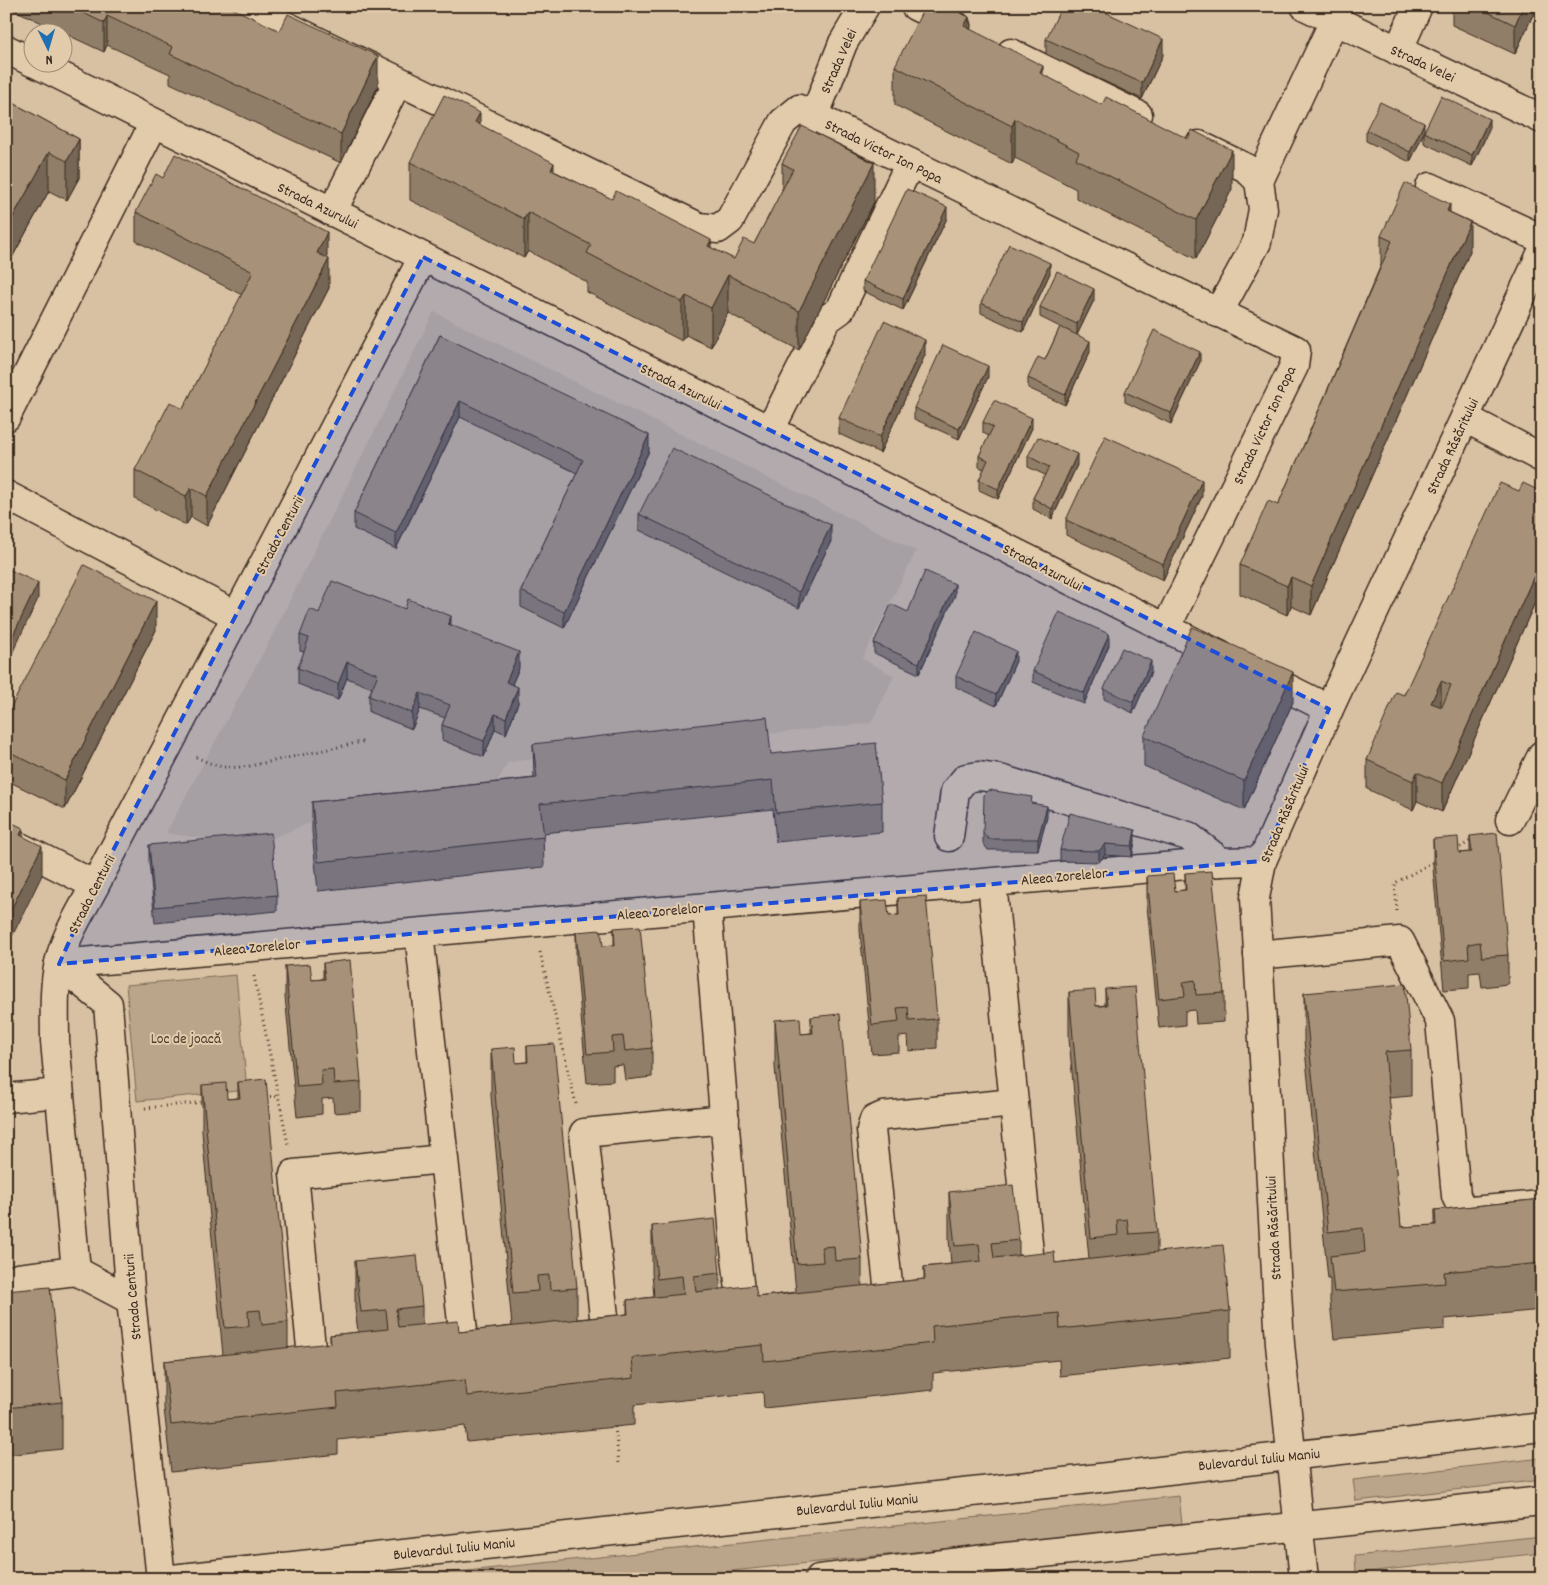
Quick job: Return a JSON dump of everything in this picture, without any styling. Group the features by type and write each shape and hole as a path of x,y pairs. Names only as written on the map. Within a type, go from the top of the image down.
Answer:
{"street":[{"name":"Strada Victor Ion Popa","path":"245,6 699,227 718,229 730,220 784,122 799,110 1296,350 1294,366 1166,628"},
{"name":"Strada Velei","path":"814,117 843,43 865,6"},
{"path":"915,6 1246,168 1259,181"},
{"name":"Strada Velei","path":"1304,6 1542,119"},
{"path":"1398,51 1418,6"},
{"path":"1218,312 1257,242 1263,209 1259,181 1334,21"},
{"name":"Strada Azurului","path":"6,49 22,57"},
{"name":"Strada Azurului","path":"53,72 1329,709"},
{"path":"332,212 398,81"},
{"path":"6,417 154,123"},
{"path":"770,430 826,320 840,310 910,163"},
{"path":"1430,188 1542,239"},
{"name":"Strada Centurii","path":"161,1579 131,1300 108,1004 59,964 70,934 95,885 237,616 422,257"},
{"name":"Strada Răsăritului","path":"1304,1579 1280,1344 1255,898 1262,861 1329,709 1539,262"},
{"path":"1465,418 1542,458"},
{"path":"6,495 237,616"},
{"path":"1510,820 1542,756"},
{"path":"949,837 955,791 966,778 979,776 1000,779 1188,836 1221,862"},
{"path":"6,840 95,885"},
{"name":"Aleea Zorelelor","path":"59,964 1221,862 1262,861"},
{"path":"992,883 1030,1263"},
{"path":"707,907 743,1323 772,1321"},
{"path":"418,933 466,1358"},
{"path":"1258,954 1400,940 1440,1021 1456,1196 1461,1206 1471,1211 1542,1205"},
{"path":"59,964 54,1007 59,1093 76,1271"},
{"path":"6,1098 59,1093"},
{"path":"861,1314 891,1311 871,1130 874,1120 883,1116 1014,1103"},
{"path":"607,1344 584,1133 725,1119"},
{"path":"314,1378 294,1174 443,1159"},
{"path":"6,1286 18,1278 76,1271 131,1300"},
{"name":"Bulevardul Iuliu Maniu","path":"172,1579 1542,1427"},
{"path":"819,1579 1542,1502"}],"path":[{"path":"170,744 216,766 234,768 366,741"},
{"path":"1452,852 1510,820"},
{"path":"1400,940 1395,883 1436,861"},
{"path":"532,922 584,1133"},
{"path":"249,948 294,1174"},
{"path":"259,1097 278,1096"},
{"path":"117,1111 212,1102"},
{"path":"615,1427 619,1464"}],"highlighted area":[{"path":"423,257 1329,709 1262,861 59,964 95,885"}],"shaded area":[{"path":"434,312 916,551 862,659 894,676 871,723 508,762 496,784 349,807 272,838 241,844 166,833 271,638"}],"green space":[{"name":"Loc de joacă","path":"236,975 247,1090 137,1101 126,985"},
{"path":"1542,1458 1542,1480 1356,1501 1353,1480"},
{"path":"1179,1496 1182,1524 655,1579 391,1579"},
{"path":"1542,1536 1542,1553 1356,1573 1355,1556"}],"building":[{"path":"69,6 228,6 280,31 288,14 378,56 341,134 170,54 173,47 107,16 104,23"},
{"path":"925,6 947,6 969,17 964,26 1043,66 1040,73 1102,105 1106,97 1188,139 1192,130 1232,150 1196,220 1076,159 1079,152 1049,136 1015,119 1012,126 895,66"},
{"path":"1062,6 1092,6 1163,39 1142,83 1046,39"},
{"path":"1475,6 1523,6 1515,25"},
{"path":"444,95 480,113 475,122 554,163 551,170 612,199 616,191 711,240 708,246 734,259 744,239 754,244 793,169 782,163 802,126 874,163 799,311 728,275 711,308 686,296 682,302 587,253 591,245 528,212 524,219 410,162"},
{"path":"1441,96 1489,119 1472,155 1424,132"},
{"path":"6,99 79,139 67,161 49,152 9,224 6,223"},
{"path":"1380,102 1424,123 1410,152 1366,130"},
{"path":"175,154 327,232 317,253 329,259 207,496 191,488 186,496 135,470 170,402 183,409 253,272 136,212 156,174 163,178"},
{"path":"1405,183 1450,204 1447,211 1470,222 1311,586 1291,577 1287,586 1240,565 1268,501 1278,505 1392,241 1381,236"},
{"path":"907,189 947,207 903,299 863,281"},
{"path":"1009,244 1050,263 1023,322 981,303"},
{"path":"1057,271 1094,289 1077,324 1040,307"},
{"path":"884,321 925,340 880,437 839,418"},
{"path":"1060,327 1090,341 1065,395 1028,378 1038,357 1045,360"},
{"path":"1154,330 1200,352 1171,413 1125,392"},
{"path":"440,335 649,435 564,612 521,591 583,460 460,401 396,533 354,513"},
{"path":"943,345 988,366 959,429 914,408"},
{"path":"994,400 1032,418 998,489 979,480 988,460 979,456 993,427 983,422"},
{"path":"1105,436 1202,480 1163,564 1066,520"},
{"path":"1038,437 1077,454 1052,509 1033,498 1049,467 1028,456"},
{"path":"672,448 831,525 799,592 639,514"},
{"path":"1500,483 1519,491 1523,483 1542,492 1542,572 1537,569 1442,783 1417,772 1413,781 1367,760 1396,692 1404,695","holes":["1441,681 1451,685 1442,707 1431,703"]},
{"path":"84,565 156,601 65,780 6,750 6,717"},
{"path":"6,568 38,583 6,650"},
{"path":"925,571 955,584 919,663 874,643 891,604 908,612"},
{"path":"332,581 405,609 408,599 451,616 448,624 519,652 506,682 518,687 506,718 495,714 484,741 442,725 450,705 420,693 412,713 369,696 378,674 347,662 338,684 298,668 309,638 300,635 310,609 319,613"},
{"path":"1059,612 1109,634 1084,693 1033,671"},
{"path":"1192,627 1293,672 1244,781 1144,736"},
{"path":"976,632 1016,651 996,695 956,676"},
{"path":"1122,648 1151,661 1133,702 1104,689"},
{"path":"767,717 771,754 876,743 882,802 776,813 773,780 540,804 544,837 318,862 312,802 537,778 533,744"},
{"path":"989,790 1032,797 1031,803 1047,806 1038,839 988,839 983,832 984,795"},
{"path":"1070,813 1135,830 1132,846 1105,844 1099,851 1060,850"},
{"path":"6,820 23,828 20,835 42,846 6,920"},
{"path":"271,833 277,895 155,907 149,845"},
{"path":"1497,833 1508,955 1482,957 1480,942 1468,944 1469,958 1444,961 1433,839 1458,837 1459,853 1472,852 1470,836"},
{"path":"1212,871 1224,993 1196,995 1195,980 1183,982 1185,996 1159,999 1147,876 1173,874 1175,891 1186,890 1185,873"},
{"path":"926,896 937,1019 909,1021 908,1007 897,1008 899,1022 872,1025 860,902 887,900 889,916 899,915 898,898"},
{"path":"640,926 652,1048 625,1051 623,1036 612,1037 613,1052 587,1054 576,932 601,930 603,946 615,945 614,928"},
{"path":"350,960 361,1082 334,1084 333,1069 321,1070 322,1085 297,1087 285,966 310,964 312,980 325,979 323,963"},
{"path":"1405,984 1411,1050 1385,1052 1401,1227 1436,1225 1435,1210 1542,1199 1542,1263 1444,1272 1445,1283 1334,1292 1330,1256 1365,1252 1363,1228 1328,1232 1304,993"},
{"path":"1135,987 1157,1232 1129,1234 1127,1219 1117,1220 1118,1235 1091,1238 1069,992 1095,990 1096,1006 1101,1006 1107,1005 1105,989"},
{"path":"840,1014 862,1259 835,1261 834,1246 822,1247 823,1262 797,1264 775,1020 800,1018 801,1034 813,1033 811,1017"},
{"path":"554,1044 577,1288 550,1290 549,1275 537,1276 538,1291 513,1293 491,1049 515,1047 516,1063 528,1062 527,1046"},
{"path":"266,1079 288,1322 262,1325 260,1310 248,1311 249,1326 225,1328 202,1085 226,1083 227,1099 240,1098 238,1082"},
{"path":"1013,1185 1019,1240 992,1243 994,1258 1054,1252 1055,1263 1223,1245 1230,1311 1060,1329 1059,1313 932,1326 933,1343 764,1361 763,1345 632,1358 634,1378 467,1396 465,1380 337,1393 338,1407 171,1425 164,1361 331,1343 330,1335 388,1329 386,1310 361,1312 355,1261 417,1255 422,1306 396,1309 398,1327 458,1321 459,1332 628,1314 627,1300 684,1294 682,1276 657,1279 652,1226 715,1219 720,1273 694,1276 696,1292 755,1285 757,1297 925,1279 924,1267 981,1261 979,1244 955,1246 949,1192"},
{"path":"50,1287 62,1402 6,1408 6,1382 9,1382 6,1351 6,1291"}]}
